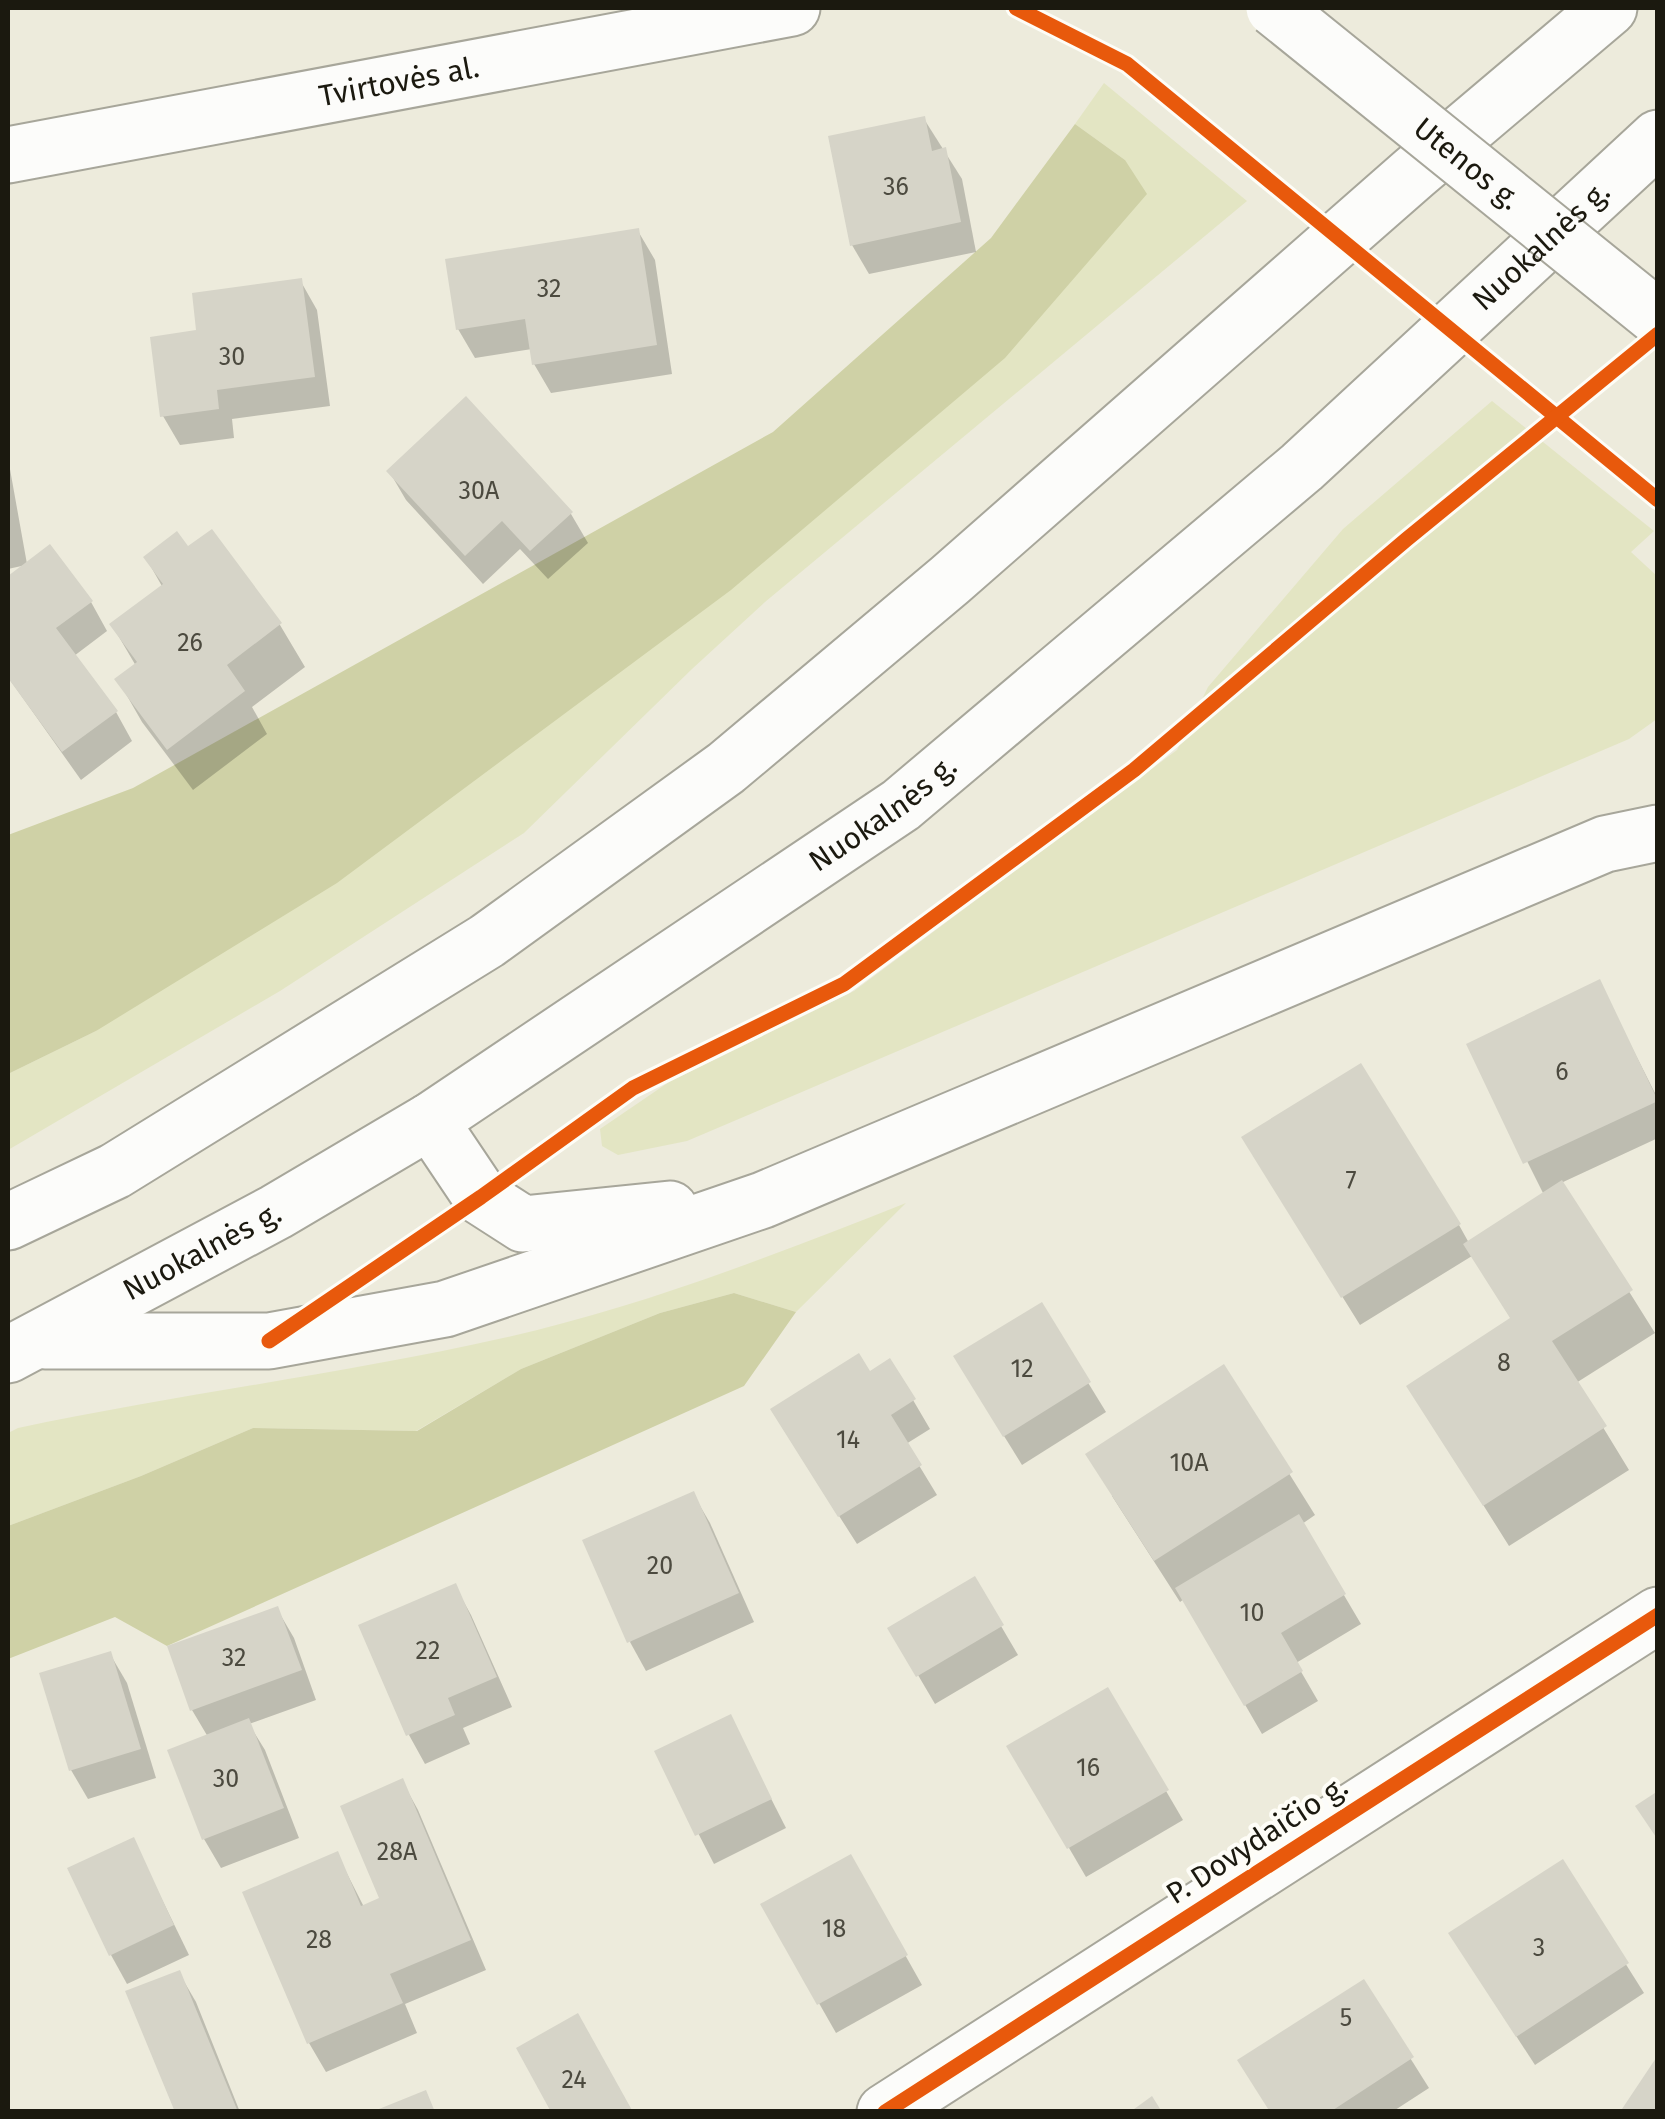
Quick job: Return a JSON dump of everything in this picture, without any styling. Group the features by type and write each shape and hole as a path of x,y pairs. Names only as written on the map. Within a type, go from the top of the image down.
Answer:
{"main road":[{"name":"Tvirtovės al.","path":"8,155 792,8"},
{"name":"Utenos g.","path":"1274,8 1658,318"},
{"path":"8,1222 116,1171 486,941 726,768 950,580 1384,199 1609,8"},
{"name":"Nuokalnės g.","path":"22,1348 276,1212 430,1121 901,805 1302,467 1658,138"},
{"path":"1605,844 1658,804"},
{"path":"22,1348 269,1341 445,1309 762,1200 1605,844 1658,833"},
{"path":"430,1121 481,1197 523,1224 762,1200"},
{"name":"P. Dovydaičio g.","path":"885,2112 1658,1615"}],"green space":[{"path":"1104,83 1247,201 765,602 524,833 280,991 8,1150 8,1074 96,1031 1125,160 1075,124"},
{"path":"1075,124 1125,160 1147,194 1005,358 731,590 337,883 96,1031 8,1074 8,835 133,788 773,432 991,238"},
{"path":"1492,401 1654,531 1631,552 1657,576 1657,719 1629,739 687,1141 618,1155 602,1146 600,1129 669,1082 854,991 1177,750 1208,687 1343,529"},
{"path":"906,1203 796,1312 734,1293 660,1313 521,1369 416,1431 253,1428 8,1526 8,1433 18,1428 382,1362 555,1325 707,1278"},
{"path":"734,1293 796,1312 744,1386 167,1646 115,1617 8,1659 8,1526 253,1428 417,1431 521,1369 660,1313"}],"building":[{"path":"925,116 932,151 946,147 961,222 850,246 828,136"},
{"path":"639,228 657,345 532,365 525,319 456,330 445,259"},
{"path":"302,278 315,377 217,390 219,409 160,417 150,337 196,330 192,293"},
{"path":"466,396 573,512 530,551 502,521 465,556 386,471"},
{"path":"212,529 282,623 227,665 245,691 167,750 114,679 137,662 109,624 163,584 143,557 177,531 188,546"},
{"path":"50,544 93,601 56,628 118,711 62,752 8,678 8,576"},
{"path":"1600,979 1658,1101 1523,1164 1466,1044"},
{"path":"1361,1063 1461,1224 1341,1298 1241,1137"},
{"path":"1562,1180 1633,1290 1552,1341 1607,1426 1483,1506 1406,1386 1510,1318 1463,1244"},
{"path":"1042,1302 1091,1382 1003,1437 953,1356"},
{"path":"859,1353 870,1371 890,1358 916,1399 891,1415 922,1465 838,1517 770,1409"},
{"path":"1224,1364 1293,1472 1154,1561 1085,1454"},
{"path":"694,1491 739,1593 627,1643 582,1540"},
{"path":"1299,1514 1346,1594 1281,1633 1303,1671 1244,1706 1175,1588"},
{"path":"975,1576 1004,1625 916,1677 887,1628"},
{"path":"456,1583 497,1677 448,1698 455,1715 406,1736 358,1625"},
{"path":"278,1606 302,1670 190,1711 167,1646"},
{"path":"111,1651 141,1749 69,1771 39,1673"},
{"path":"1108,1687 1169,1790 1067,1849 1006,1746"},
{"path":"731,1714 772,1799 695,1836 654,1751"},
{"path":"249,1718 284,1808 202,1840 167,1750"},
{"path":"403,1778 471,1940 390,1974 403,2003 307,2044 242,1892 338,1851 361,1906 379,1898 340,1806"},
{"path":"1658,1791 1658,1840 1635,1806"},
{"path":"134,1837 174,1925 109,1956 67,1868"},
{"path":"851,1854 908,1955 817,2005 760,1904"},
{"path":"1563,1859 1629,1963 1516,2037 1448,1933"},
{"path":"180,1970 238,2112 175,2112 125,1991"},
{"path":"1364,1979 1414,2057 1330,2112 1270,2112 1237,2060"},
{"path":"578,2013 633,2112 551,2112 516,2048"},
{"path":"1658,2055 1658,2112 1620,2112"},
{"path":"426,2090 435,2112 374,2112 374,2111"},
{"path":"1152,2096 1162,2112 1130,2112"}],"cycle path":[{"path":"1016,8 1127,64 1658,500"},
{"path":"269,1341 633,1088 844,984 1134,770 1658,334"},
{"path":"885,2112 1658,1615"}]}
